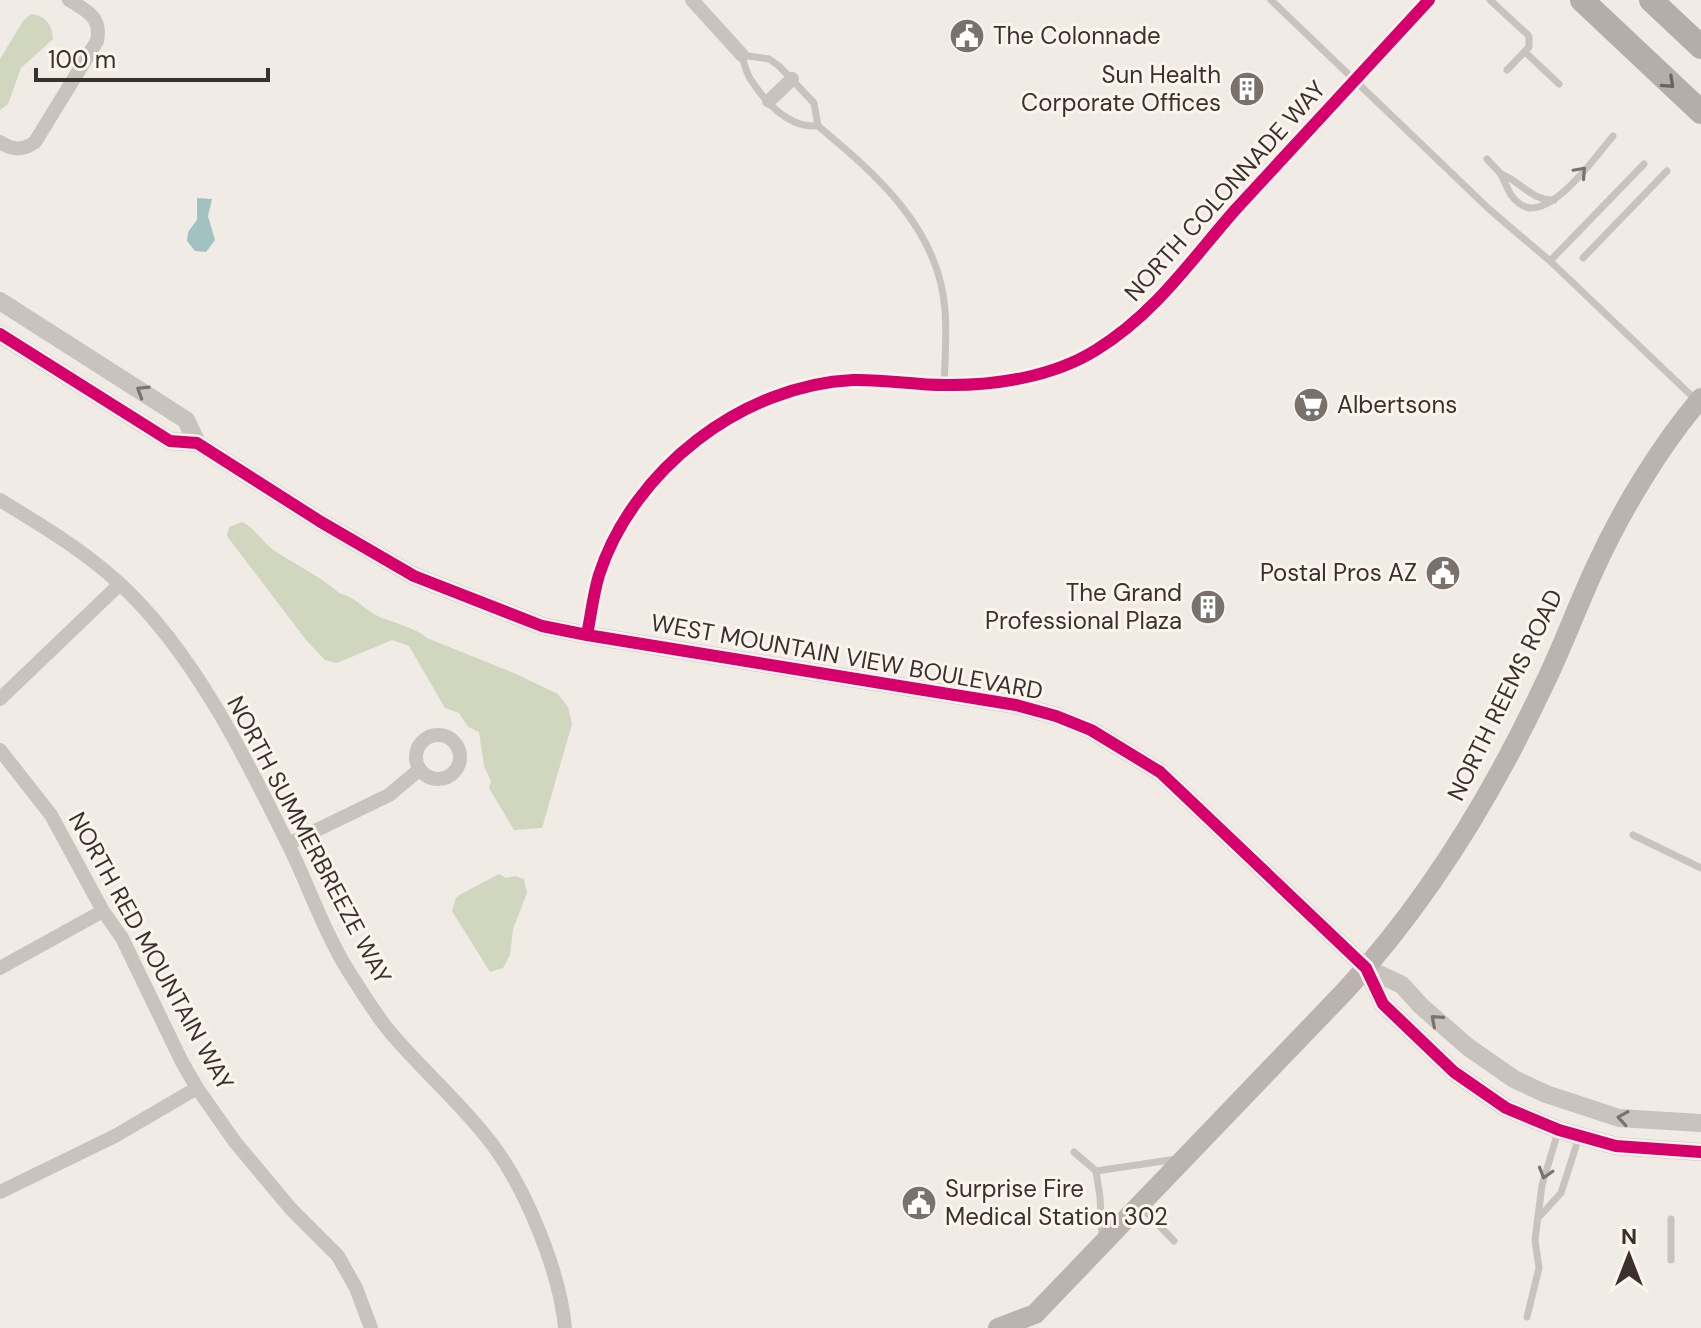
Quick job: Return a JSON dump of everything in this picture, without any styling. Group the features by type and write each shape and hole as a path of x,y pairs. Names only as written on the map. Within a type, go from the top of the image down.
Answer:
{"highway":[{"path":"1582,0 1701,112"},
{"path":"1651,0 1701,47"}],"main road":[{"name":"NORTH REEMS ROAD","path":"998,1328 1033,1321 1103,1243 1366,968 1440,869 1503,769 1543,688 1595,567 1648,474 1699,400"}],"street":[{"path":"0,142 22,149 35,142 97,41 95,17 69,0"},
{"path":"692,0 742,55"},
{"name":"NORTH COLONNADE WAY","path":"587,635 599,575 628,515 670,462 718,426 783,394 852,380 944,385 996,382 1053,370 1092,353 1152,308 1222,226 1429,0"},
{"path":"769,101 792,79"},
{"name":"WEST MOUNTAIN VIEW BOULEVARD","path":"0,301 186,420 197,443"},
{"name":"WEST MOUNTAIN VIEW BOULEVARD","path":"0,334 170,441 197,443 321,522 414,576 542,626 1016,705 1091,730 1160,772 1366,968 1402,985 1468,1047 1514,1079 1546,1094 1619,1118 1701,1123"},
{"name":"NORTH SUMMERBREEZE WAY","path":"0,500 49,530 120,584 169,637 219,713 288,844 347,969 388,1030 465,1111 494,1146 514,1178 550,1265 563,1308 565,1328"},
{"path":"0,699 120,584"},
{"name":"NORTH RED MOUNTAIN WAY","path":"0,750 51,815 103,911 122,938 197,1088 235,1142 291,1209 338,1256 356,1288 371,1328"},
{"path":"288,844 389,795 419,770"},
{"path":"0,968 103,911"},
{"name":"WEST MOUNTAIN VIEW BOULEVARD","path":"1366,968 1383,1004 1454,1072 1506,1108 1579,1137 1616,1146 1701,1152"},
{"path":"0,1192 115,1136 197,1088"}],"lane":[{"path":"1271,0 1357,79 1489,209 1550,261 1699,400"},
{"path":"1490,0 1529,36 1529,47 1507,70"},
{"path":"1525,52 1559,84"},
{"path":"818,126 814,103 792,79 769,59 742,55 749,78 784,118 794,123 818,126 867,167 910,215 929,246 945,310 944,385"},
{"path":"1487,159 1501,174 1508,192 1523,207 1542,208 1554,200 1613,136"},
{"path":"1550,261 1644,164"},
{"path":"1583,258 1667,171"},
{"path":"1501,174 1514,179 1540,200 1554,200"},
{"path":"1633,835 1701,868"},
{"path":"1527,1317 1539,1268 1535,1240 1542,1185 1559,1130"},
{"path":"1538,1217 1561,1193 1579,1137"},
{"path":"1074,1152 1096,1171 1103,1243"},
{"path":"1096,1171 1184,1158"},
{"path":"1139,1206 1174,1241"},
{"path":"1671,1219 1671,1260"}],"green space":[{"path":"31,14 47,22 53,39 21,68 8,104 0,110 0,59 23,21"},
{"path":"242,522 275,551 379,617 558,694 568,707 572,724 542,828 514,830 489,788 491,781 484,766 479,732 468,727 459,713 445,708 409,646 392,640 337,663 325,660 306,640 227,536 229,527"},
{"path":"499,874 506,878 515,876 524,879 527,893 513,929 510,955 503,968 490,972 452,911 456,898 461,894"}],"water":[{"path":"197,198 212,199 208,216 215,240 206,252 195,251 187,241 188,232 197,220"}],"cycle path":[{"path":"587,635 599,575 615,537 637,501 665,468 697,440 733,416 771,398 812,386 853,380 983,384 1042,373 1096,350 1154,303 1236,209 1429,0"},
{"path":"0,334 170,441 197,443 321,522 414,576 542,626 1016,705 1091,730 1160,772 1366,968 1383,1004 1454,1072 1506,1108 1559,1130 1616,1146 1701,1152"}],"place":[{"name":"The Colonnade","path":"967,36"},
{"name":"Sun Health Corporate Offices","path":"1247,89"},
{"name":"Albertsons","path":"1311,405"},
{"name":"Postal Pros AZ","path":"1443,573"},
{"name":"The Grand Professional Plaza","path":"1208,607"},
{"name":"Surprise Fire Medical Station 302","path":"919,1203"}]}
